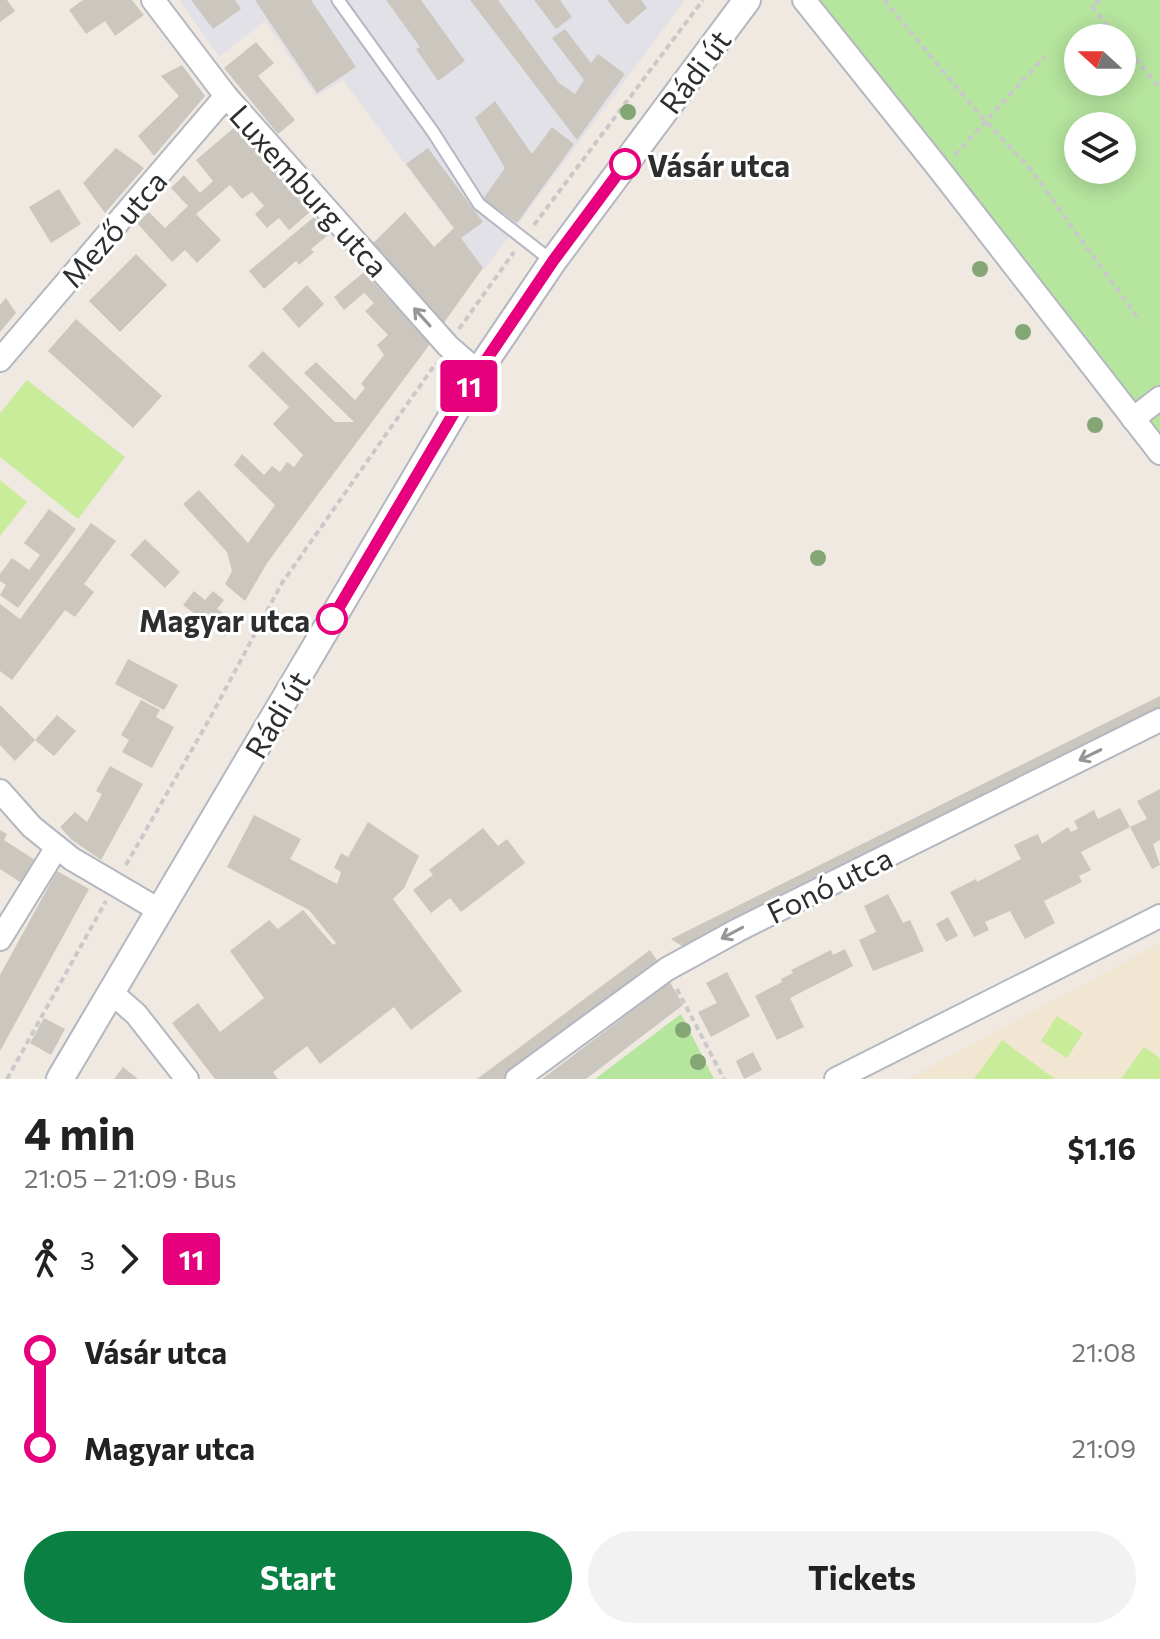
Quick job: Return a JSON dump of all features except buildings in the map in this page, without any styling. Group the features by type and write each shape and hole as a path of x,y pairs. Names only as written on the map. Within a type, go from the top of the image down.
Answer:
{"street":[{"name":"Luxemburg utca","path":"153,0 226,96 448,346 478,372"},
{"name":"Rádi út","path":"60,1079 478,372 553,261 747,0"},
{"path":"804,0 1160,453"},
{"name":"Mező utca","path":"0,360 226,96"},
{"path":"1133,419 1160,398"},
{"name":"Fonó utca","path":"517,1079 667,969 738,930 1160,720"},
{"path":"0,791 32,827 57,847 159,910"},
{"path":"0,939 57,847"},
{"path":"836,1079 1160,916"},
{"path":"112,993 136,1014 187,1079"}],"lane":[{"path":"338,0 433,132 479,204 553,261"}],"path":[{"path":"7,1079 210,718 282,583 523,240 703,0"},
{"path":"884,0 985,121 1028,166 1140,321"},
{"path":"1100,0 1092,7 1106,24"},
{"path":"961,150 1045,56"},
{"path":"1136,59 1160,88"},
{"path":"667,969 724,1079"}],"shaded area":[{"path":"179,0 685,0 484,270 343,80 316,96 265,21 219,57"},
{"path":"1160,943 1160,1079 908,1079"}],"green space":[{"path":"814,0 1160,0 1160,434"},
{"path":"27,380 125,457 78,519 0,457 0,413"},
{"path":"0,480 27,502 0,536"},
{"path":"681,1014 714,1079 595,1079"},
{"path":"1057,1016 1083,1033 1067,1058 1041,1041"},
{"path":"1002,1040 1055,1079 974,1079"},
{"path":"1144,1047 1160,1058 1160,1079 1121,1079"}],"bus line":[{"name":"11","path":"332,619 478,372 553,261 625,164"}],"place":[{"name":"Vásár utca","path":"625,164"},
{"name":"Magyar utca","path":"332,619"}]}
